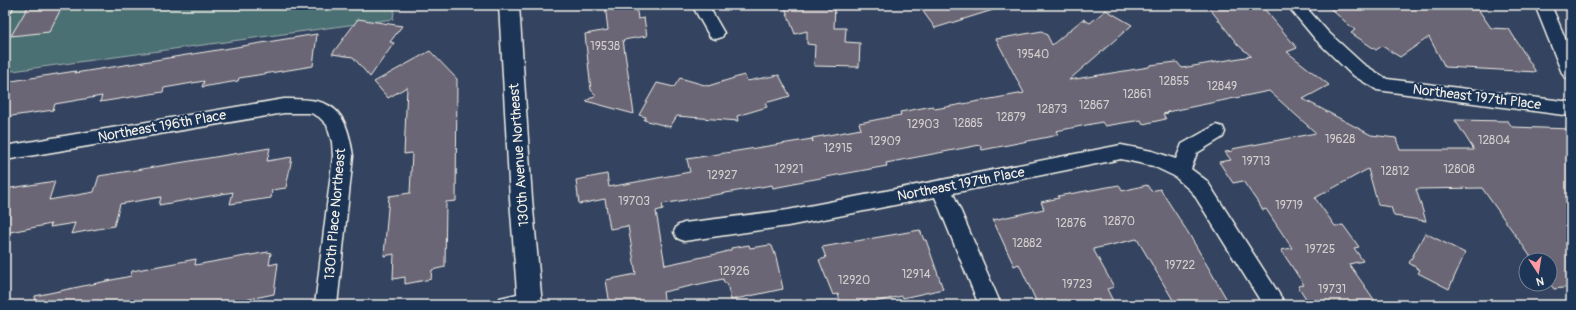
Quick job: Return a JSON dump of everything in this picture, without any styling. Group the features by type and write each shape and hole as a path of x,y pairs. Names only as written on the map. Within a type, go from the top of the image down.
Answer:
{"street":[{"name":"130th Avenue Northeast","path":"510,5 521,199 530,303"},
{"path":"700,5 716,33"},
{"name":"Northeast 197th Place","path":"1295,5 1322,36 1357,70 1384,85 1571,109"},
{"path":"1543,5 1571,73"},
{"name":"Northeast 196th Place","path":"5,153 284,106 319,108"},
{"name":"130th Place Northeast","path":"319,108 334,119 340,134 343,156 326,305"},
{"path":"1181,171 1189,149 1216,132"},
{"name":"Northeast 197th Place","path":"684,232 788,218 1121,152 1142,155 1166,162 1181,171 1200,186 1275,305"},
{"path":"941,188 990,305"},
{"path":"508,305 530,303"}],"green space":[{"path":"5,5 395,5 393,19 5,72"}],"building":[{"path":"29,5 63,5 49,32 11,36"},
{"path":"605,5 636,5 638,19 644,18 647,36 623,40 634,114 586,101 596,95 591,90 585,34 608,30"},
{"path":"784,5 835,5 834,28 846,28 845,42 860,43 859,67 814,66 815,45 807,44 807,31 795,34"},
{"path":"920,5 992,5 993,10 935,28"},
{"path":"1207,5 1261,5 1297,48 1287,52 1329,85 1303,99 1371,135 1396,138 1400,150 1474,150 1455,120 1508,121 1512,127 1571,129 1571,287 1558,289 1558,252 1527,252 1482,188 1416,189 1426,221 1394,216 1391,207 1378,205 1368,169 1315,198 1335,226 1343,225 1359,247 1354,248 1363,261 1349,264 1378,305 1310,305 1298,286 1304,285 1281,250 1292,248 1266,209 1263,210 1243,181 1233,183 1219,162 1231,160 1225,152 1233,151 1232,149 1316,133 1269,91 1167,112 1168,113 1163,114 1166,119 1143,124 1141,120 1105,126 1102,122 1056,131 1058,135 982,150 980,145 886,163 887,166 773,188 772,185 662,204 663,209 656,211 665,265 721,253 731,250 731,248 749,245 750,248 770,245 772,246 776,257 783,289 731,300 727,283 724,283 723,279 663,292 665,305 610,305 606,280 636,274 628,226 610,229 605,199 579,204 576,180 607,174 609,187 690,172 687,159 812,139 813,142 812,138 861,129 859,123 901,115 900,112 933,106 935,109 1024,93 996,39 1042,31 1047,35 1052,45 1083,19 1090,23 1106,10 1132,25 1069,80 1149,67 1150,65 1177,62 1182,68 1251,56 1238,45"},
{"path":"1326,5 1445,5 1445,8 1478,9 1491,28 1509,29 1536,72 1445,67 1429,37 1400,57 1382,46 1376,50 1351,33 1355,30"},
{"path":"358,19 402,26 390,42 394,43 370,77 353,57 332,54"},
{"path":"317,34 313,66 239,78 238,81 202,87 204,81 164,88 163,92 100,102 102,96 55,104 53,110 5,117 5,82 76,71 75,73"},
{"path":"430,51 457,79 456,201 446,202 445,267 432,270 431,279 405,284 405,277 393,279 394,254 384,256 389,196 410,193 412,153 404,154 407,87 388,98 374,82"},
{"path":"744,75 747,81 779,75 790,96 765,103 767,107 737,116 738,121 677,116 670,127 644,120 646,117 639,115 657,83 674,87 680,78 708,86"},
{"path":"270,148 267,161 292,157 286,188 272,190 271,198 230,204 233,192 159,205 161,197 120,204 114,226 71,234 75,223 50,227 51,224 5,233 5,189 55,181 49,200 94,192 99,176"},
{"path":"1119,185 1122,191 1147,185 1151,191 1160,189 1189,234 1230,305 1176,305 1137,239 1093,249 1114,287 1107,289 1115,305 1038,305 1019,264 1014,266 993,220 1044,209 1041,202 1059,198 1058,196"},
{"path":"920,230 924,240 926,240 943,289 861,305 841,305 838,294 833,295 819,260 826,258 822,247"},
{"path":"1425,233 1465,253 1449,289 1418,273 1420,270 1409,263"},
{"path":"268,252 271,253 269,265 278,263 274,294 235,302 234,305 36,305 35,296 131,276 132,271 196,259 195,265"}]}
